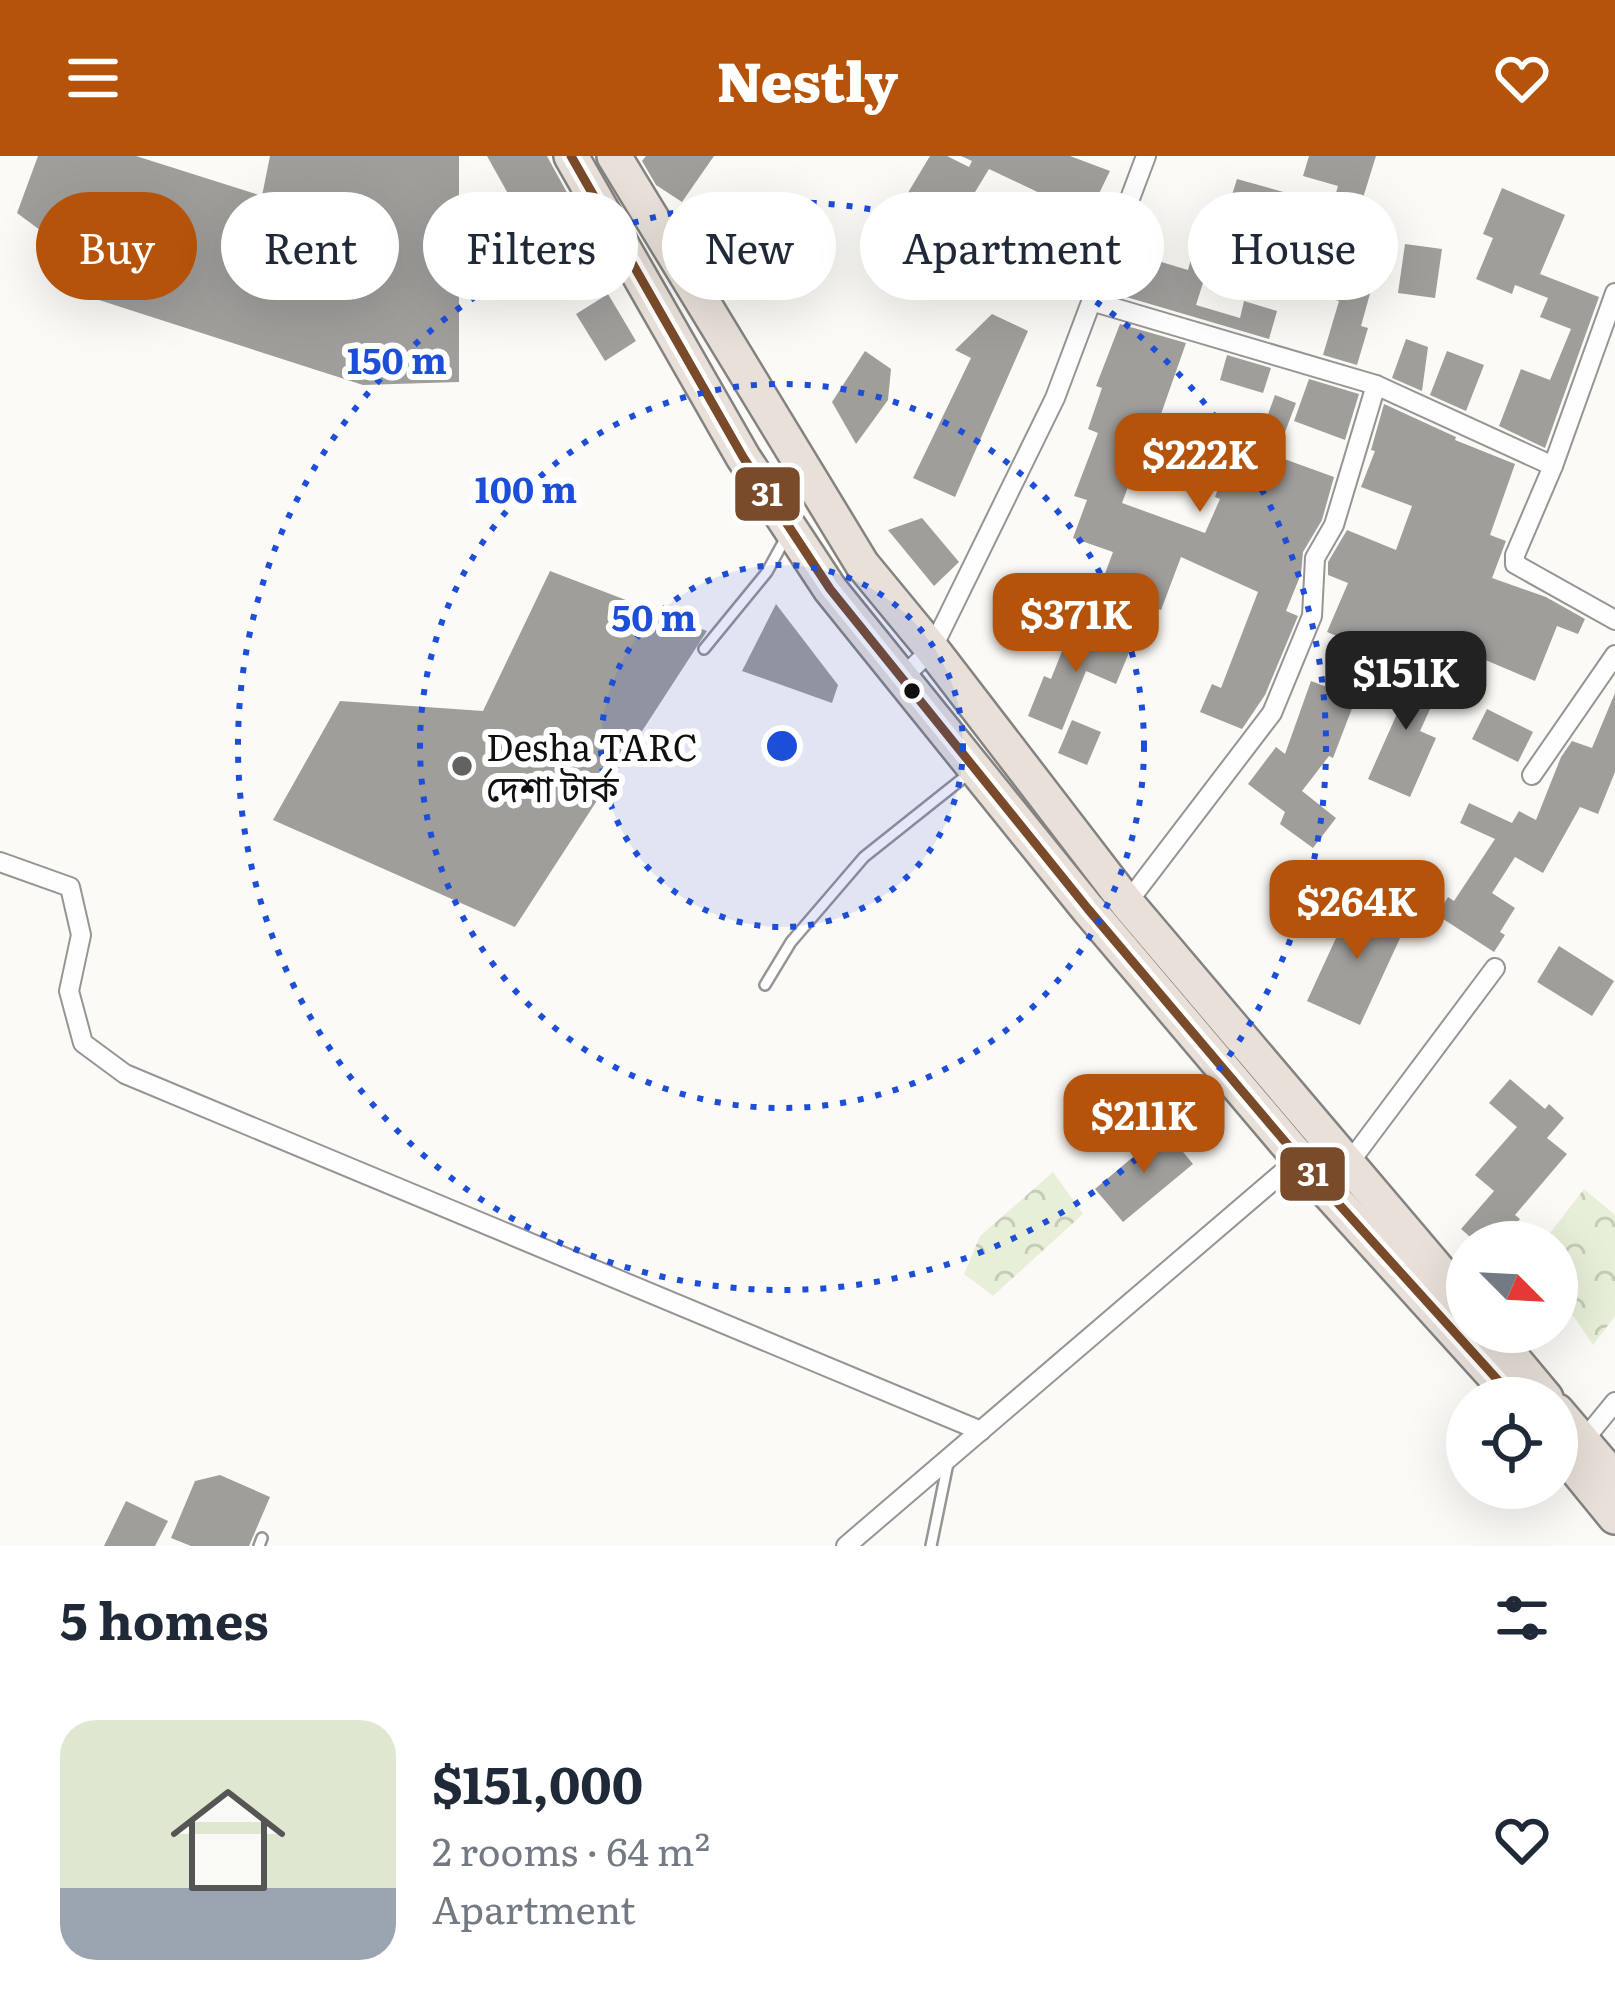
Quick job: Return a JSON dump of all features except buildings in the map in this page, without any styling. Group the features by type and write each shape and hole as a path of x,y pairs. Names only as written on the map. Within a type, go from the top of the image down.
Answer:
{"highway":[{"path":"571,156 743,457 830,589 899,680 1088,909 1312,1147 1348,1163 1446,1279"},
{"path":"614,156 862,564 1312,1147 1497,1377"},
{"path":"1508,1353 1528,1377"},
{"path":"1578,1450 1615,1480"},
{"path":"1578,1456 1615,1517"}],"street":[{"path":"899,680 932,649 1055,398 1146,156"},
{"path":"1615,293 1553,466 1515,555 1515,564 1615,620"},
{"path":"1091,301 1376,386 1553,466"},
{"path":"1127,903 1272,713 1312,616 1315,558 1334,525 1376,386"},
{"path":"1532,776 1615,656"},
{"path":"0,862 70,887 81,935 69,991 83,1042 125,1074 981,1431"},
{"path":"1348,1163 1495,968"},
{"path":"846,1546 1312,1147"},
{"path":"1578,1436 1615,1402"}],"lane":[{"path":"704,649 766,572 790,529"},
{"path":"765,986 791,941 864,856 976,769"},
{"path":"931,1546 949,1458"}],"green space":[{"path":"1053,1172 1083,1214 993,1296 964,1274 980,1236"},
{"path":"1584,1189 1615,1215 1615,1316 1593,1345 1578,1323 1578,1221 1559,1221"}],"transit line":[{"name":"31","path":"571,156 743,457 830,589 1088,909 1326,1190 1495,1377"}],"place":[{"name":"Desha TARC দেশা টার্ক","path":"462,766"}]}
